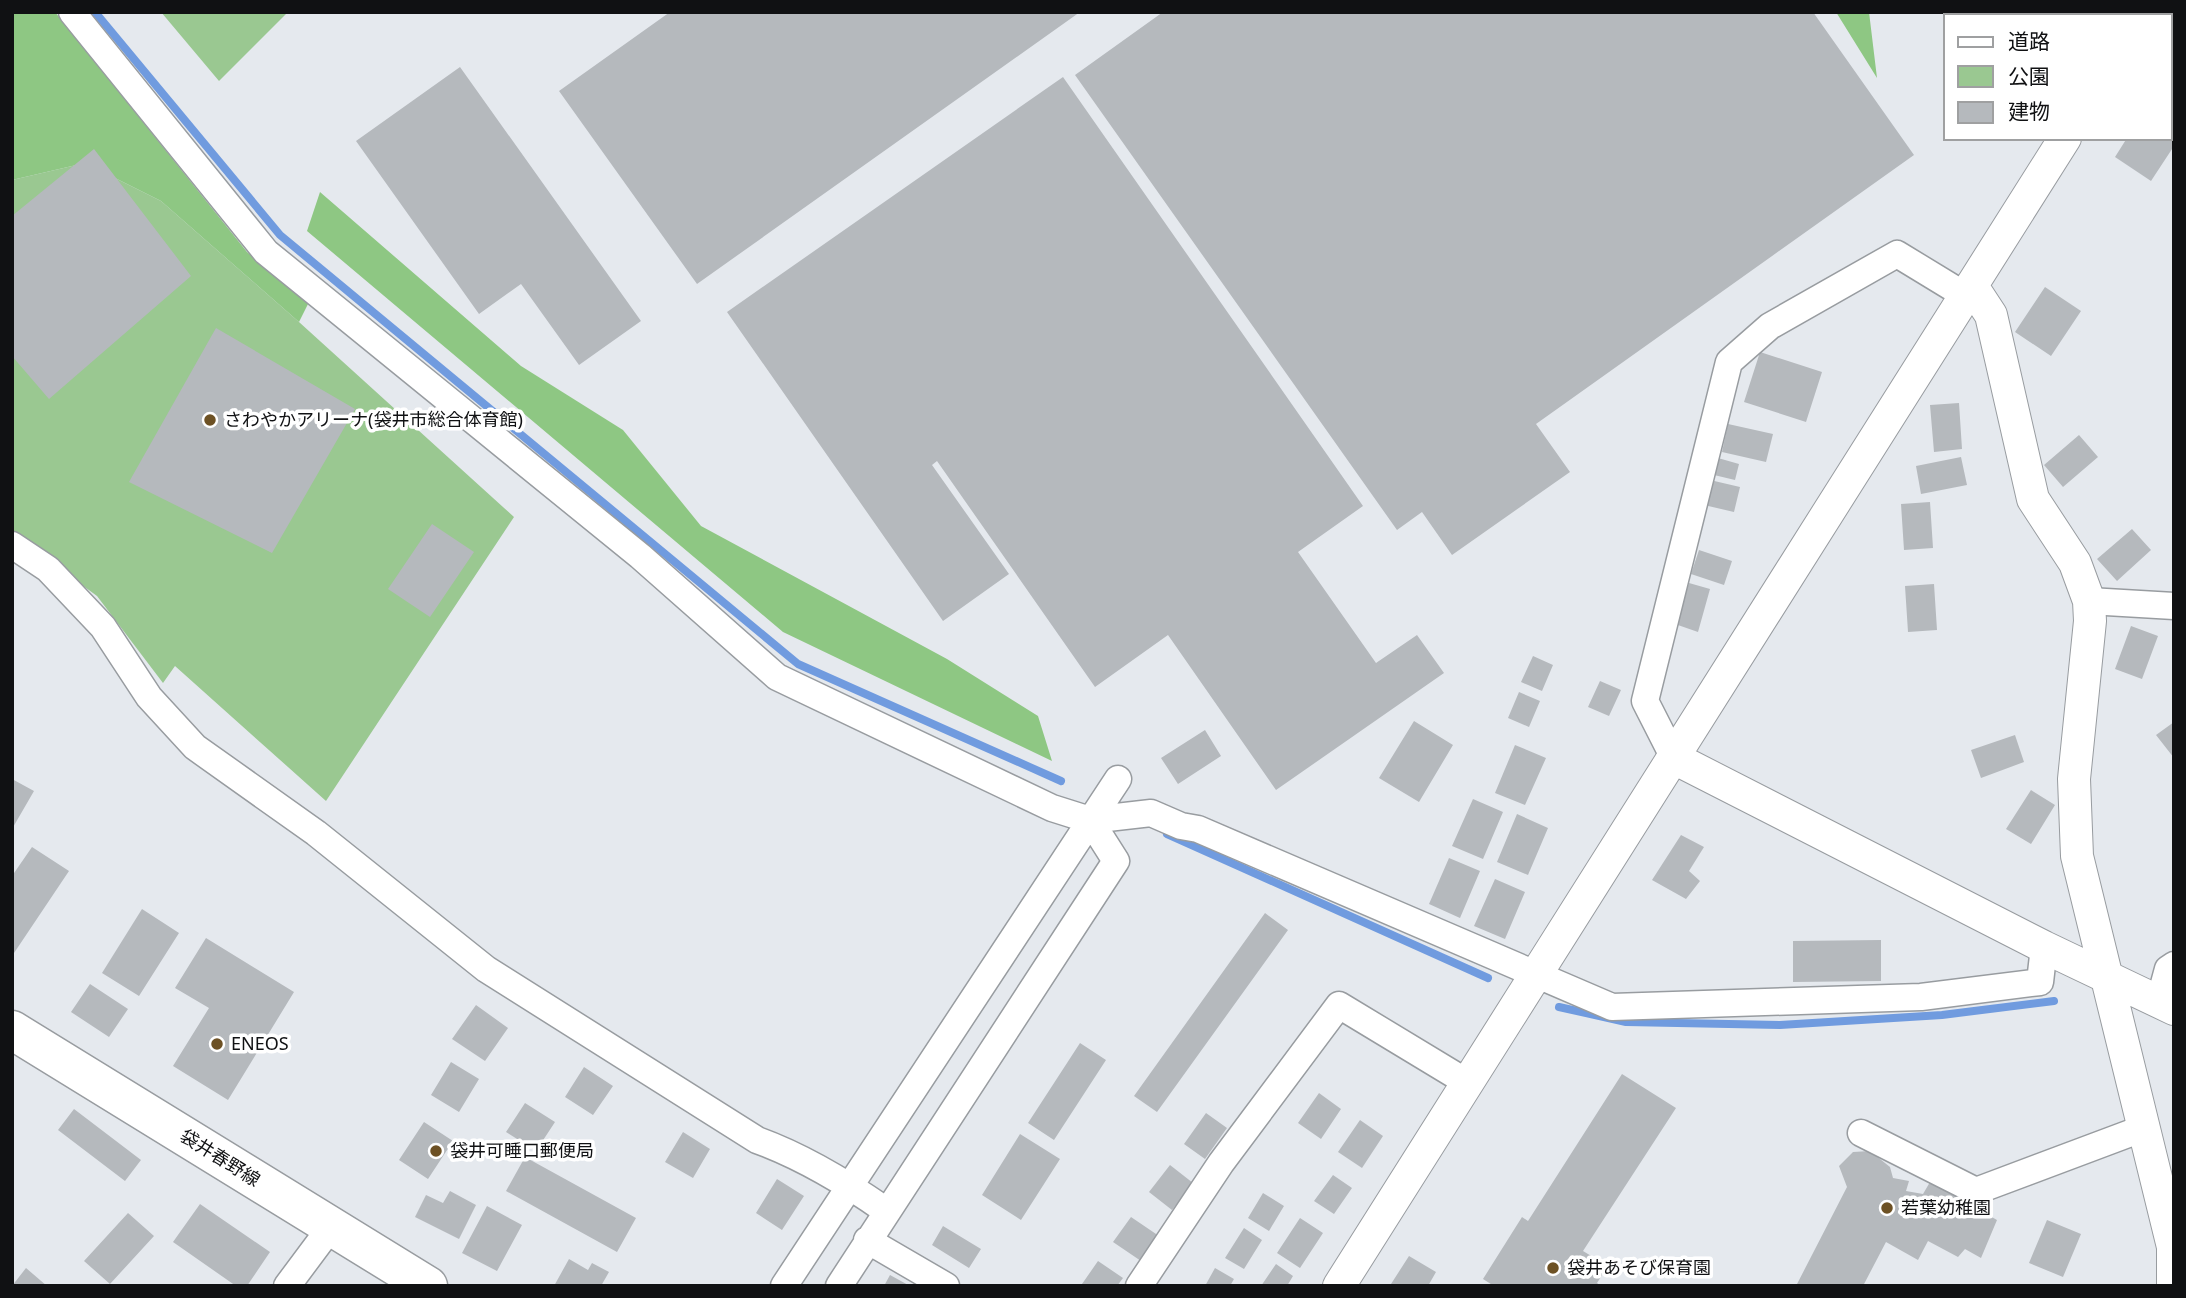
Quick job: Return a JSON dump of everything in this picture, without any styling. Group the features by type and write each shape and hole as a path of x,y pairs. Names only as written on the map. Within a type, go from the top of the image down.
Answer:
{"main road":[{"name":"袋井春野線","path":"12,1030 428,1286"}],"street":[{"path":"72,12 266,252 640,556 777,677 1052,807 1090,820 1151,813 1198,829 1612,1007 1921,996 2040,982 2043,947"},
{"path":"1339,1286 2064,140"},
{"path":"2173,1286 2173,1247 2106,976 2077,856 2074,779 2090,621 2089,601 2075,563 2033,499 1991,315 1969,291 1897,254 1770,326 1729,362 1645,701 1674,758 2043,947 2106,976 2166,1005 2168,970 2174,965"},
{"path":"12,545 48,569 103,627 149,697 195,747 316,833 486,970 757,1140 790,1153 850,1186 885,1210"},
{"path":"2089,601 2174,606"},
{"path":"784,1286 1118,779"},
{"path":"839,1286 885,1210 1116,861 1090,820"},
{"path":"1139,1286 1221,1163 1339,1005 1468,1083"},
{"path":"963,1013 1001,1037"},
{"path":"1861,1133 1976,1191 2144,1128"},
{"path":"287,1286 331,1227"},
{"path":"867,1240 946,1286"}],"green space":[{"path":"12,12 55,12 247,252 309,302 299,322 161,201 85,163 12,180"},
{"path":"161,12 288,12 219,81"},
{"path":"1836,12 1869,12 1877,78"},
{"name":"さわやかアリーナ(袋井市総合体育館)","path":"85,163 161,201 514,517 326,801 175,666 163,683 97,596 12,534 12,180"},
{"path":"320,192 521,366 623,430 701,526 947,659 1038,716 1052,761 783,632 307,231"}],"building":[{"path":"670,12 1080,12 697,284 559,91"},
{"path":"1163,12 1813,12 1914,155 1536,424 1570,472 1452,555 1422,512 1397,530 1075,75"},
{"path":"460,67 641,321 579,365 521,284 479,314 356,141"},
{"path":"1063,77 1363,506 1298,552 1376,663 1417,635 1444,673 1276,790 1168,635 1095,687 937,461 932,465 1009,574 943,621 727,312"},
{"path":"2172,130 2174,131 2174,146 2151,181 2115,157 2126,140 2172,140"},
{"path":"94,149 191,276 49,399 12,356 12,216"},
{"path":"2045,287 2081,311 2051,356 2015,332"},
{"path":"216,328 355,409 272,553 129,482"},
{"path":"1760,352 1822,372 1806,422 1744,402"},
{"path":"1959,403 1962,449 1934,452 1930,405"},
{"path":"1728,424 1773,434 1766,462 1722,452"},
{"path":"2079,435 2098,457 2063,487 2044,465"},
{"path":"1961,457 1967,485 1921,494 1916,466"},
{"path":"1718,458 1739,464 1735,480 1714,475"},
{"path":"1710,480 1740,487 1734,512 1704,505"},
{"path":"1930,502 1933,548 1904,550 1901,504"},
{"path":"432,524 474,552 430,617 388,589"},
{"path":"2132,529 2151,550 2117,581 2097,559"},
{"path":"1699,550 1732,561 1724,585 1691,574"},
{"path":"1689,583 1710,589 1698,632 1675,624"},
{"path":"1934,584 1937,630 1908,632 1905,586"},
{"path":"2131,626 2158,636 2142,679 2115,669"},
{"path":"1533,656 1553,665 1542,691 1521,682"},
{"path":"1600,681 1621,690 1609,716 1588,707"},
{"path":"1519,692 1540,701 1529,727 1508,718"},
{"path":"1414,721 1453,745 1419,802 1379,778"},
{"path":"2174,722 2174,758 2156,735"},
{"path":"1205,730 1221,756 1178,784 1161,758"},
{"path":"2015,735 2024,762 1981,778 1971,750"},
{"path":"1515,745 1546,758 1525,805 1495,793"},
{"path":"12,779 34,791 12,829"},
{"path":"2031,790 2055,805 2031,844 2006,829"},
{"path":"1473,799 1503,812 1483,859 1452,846"},
{"path":"1517,814 1548,828 1528,875 1497,862"},
{"path":"1681,835 1704,847 1689,871 1700,881 1686,899 1652,880"},
{"path":"32,847 69,871 12,956 12,876"},
{"path":"1449,858 1480,871 1460,918 1429,904"},
{"path":"1495,879 1525,892 1505,939 1474,926"},
{"path":"142,909 179,933 139,996 102,973"},
{"path":"1265,913 1288,930 1157,1112 1134,1096"},
{"path":"206,938 294,992 228,1100 173,1066 209,1008 175,988"},
{"path":"1881,940 1881,981 1793,982 1793,941"},
{"path":"90,984 128,1009 109,1037 71,1012"},
{"path":"476,1005 508,1028 485,1061 452,1039"},
{"path":"1080,1043 1106,1060 1054,1140 1028,1123"},
{"path":"451,1062 479,1079 459,1112 431,1095"},
{"path":"584,1067 613,1086 593,1115 565,1097"},
{"path":"1622,1074 1676,1108 1583,1251 1608,1266 1597,1283 1601,1286 1494,1286 1483,1279 1522,1217 1528,1221"},
{"path":"1319,1093 1341,1109 1321,1139 1298,1123"},
{"path":"525,1103 555,1122 536,1151 506,1132"},
{"path":"74,1109 141,1160 125,1181 58,1130"},
{"path":"1206,1113 1227,1128 1205,1159 1184,1144"},
{"path":"1360,1120 1383,1136 1362,1168 1338,1152"},
{"path":"424,1122 453,1141 428,1179 399,1160"},
{"path":"683,1132 710,1149 693,1178 665,1162"},
{"path":"1020,1134 1060,1159 1021,1220 982,1195"},
{"path":"1870,1151 1890,1167 1893,1178 1909,1181 1906,1191 1923,1194 1930,1182 1997,1220 1981,1258 1965,1249 1958,1257 1928,1241 1918,1260 1886,1242 1863,1286 1796,1286 1847,1187 1839,1166 1853,1152"},
{"path":"525,1157 636,1218 617,1252 506,1191"},
{"path":"1170,1165 1193,1183 1172,1210 1149,1192"},
{"path":"1333,1175 1352,1188 1334,1214 1314,1201"},
{"path":"777,1179 804,1196 782,1230 756,1213"},
{"path":"450,1191 476,1205 459,1239 415,1217 426,1195 443,1203"},
{"path":"1263,1193 1284,1206 1269,1231 1248,1218"},
{"path":"200,1204 270,1252 247,1286 236,1286 173,1242"},
{"path":"487,1206 522,1225 497,1271 462,1253"},
{"path":"128,1213 154,1236 110,1284 84,1261"},
{"path":"1131,1217 1159,1236 1141,1261 1113,1242"},
{"path":"1300,1218 1323,1233 1300,1268 1277,1253"},
{"path":"2047,1220 2081,1234 2063,1277 2029,1263"},
{"path":"943,1226 981,1249 969,1268 932,1245"},
{"path":"1244,1228 1262,1240 1244,1269 1225,1258"},
{"path":"1409,1256 1436,1272 1428,1286 1391,1284"},
{"path":"569,1259 588,1270 592,1263 609,1272 601,1286 554,1286"},
{"path":"1098,1261 1123,1278 1117,1286 1082,1284"},
{"path":"1276,1264 1293,1276 1287,1286 1261,1286"},
{"path":"26,1268 47,1286 12,1286"},
{"path":"1215,1268 1234,1279 1230,1286 1205,1286"},
{"path":"890,1275 910,1286 884,1286"}],"waterway":[{"path":"95,12 280,235 798,664 1061,781"},
{"path":"1167,834 1488,978"},
{"path":"1559,1007 1626,1022 1780,1025 1942,1015 2054,1001"}],"place":[{"name":"さわやかアリーナ(袋井市総合体育館)","path":"210,420"},
{"name":"ENEOS","path":"217,1044"},
{"name":"袋井可睡口郵便局","path":"436,1151"},
{"name":"若葉幼稚園","path":"1887,1208"},
{"name":"袋井あそび保育園","path":"1553,1268"}]}
